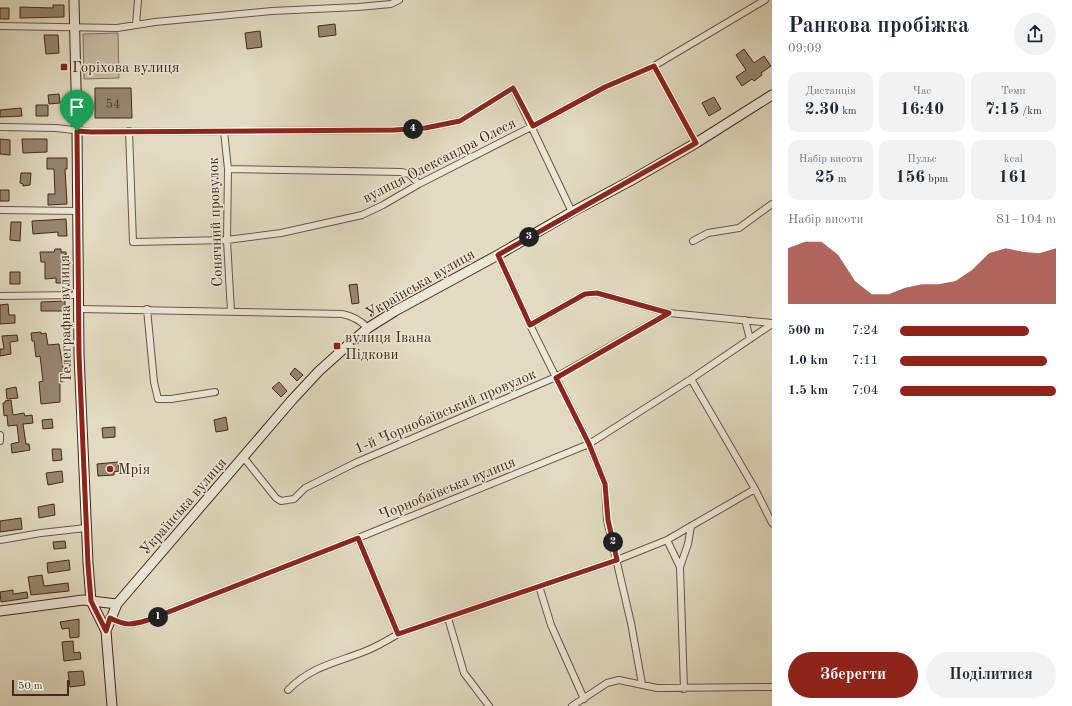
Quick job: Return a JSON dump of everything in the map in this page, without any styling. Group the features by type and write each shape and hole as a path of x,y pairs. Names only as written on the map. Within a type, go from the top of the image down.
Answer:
{"street":[{"name":"Телеграфна вулиця","path":"74,0 80,399 86,528 91,601 106,631 112,706"},
{"path":"136,25 138,0"},
{"path":"0,26 117,28 272,11 365,7 391,4 399,0"},
{"name":"вулиця Олександра Олеся","path":"129,131 133,242 227,240 281,233 362,214 383,205 419,184 533,126 605,87 654,66 765,0"},
{"path":"654,66 696,143"},
{"path":"0,127 56,128 77,131 387,130 425,128 460,121 513,88 533,126 572,212"},
{"name":"Українська вулиця","path":"106,631 110,618 117,604 244,458 292,400 320,371 368,328 394,311 498,255 572,212 630,182 696,143 772,95"},
{"name":"Сонячний провулок","path":"224,131 228,169 227,240 231,312"},
{"path":"228,169 402,172 409,174 419,184"},
{"path":"693,241 708,233 739,228 772,204"},
{"path":"0,210 78,211"},
{"path":"498,255 530,325 589,444 605,484 608,520 632,623 642,684"},
{"path":"530,325 585,294 597,293 669,313 772,324"},
{"path":"0,296 79,295"},
{"path":"79,309 147,309 342,314 353,316 368,328"},
{"path":"147,309 154,382 158,399 171,399 215,392"},
{"name":"1-й Чорнобаївський провулок","path":"244,458 276,498 281,502 288,501 294,498 305,488 356,463 556,378 669,313"},
{"path":"745,320 750,339"},
{"name":"Чорнобаївська вулиця","path":"110,618 125,624 148,620 358,538 589,444 691,379 772,324"},
{"path":"691,379 755,489 772,523"},
{"path":"0,435 0,441"},
{"path":"288,690 315,668 369,650 398,634 617,560 667,540 755,489"},
{"path":"684,689 680,567 688,544 691,526"},
{"path":"0,540 86,528"},
{"path":"358,538 398,634"},
{"path":"667,540 680,567"},
{"path":"539,586 551,625 584,699"},
{"path":"0,611 66,602 91,601 117,604"},
{"path":"448,618 464,673 489,706"},
{"path":"572,706 607,683 619,680 657,688 684,689 772,687"}],"shaded area":[{"path":"118,33 119,78 84,79 83,34"}],"building":[{"path":"53,5 64,5 64,17 20,18 20,7 53,8"},
{"path":"0,8 9,8 9,19 0,19"},
{"path":"335,24 336,35 319,37 318,26"},
{"path":"260,31 262,47 247,49 245,33"},
{"path":"44,35 58,35 59,53 46,54"},
{"path":"744,49 754,63 764,56 771,66 761,73 762,75 754,81 752,79 742,86 736,77 746,70 736,55"},
{"path":"95,88 131,88 132,118 95,118"},
{"path":"59,94 60,103 49,104 48,95"},
{"path":"714,97 721,109 709,116 702,103"},
{"path":"36,105 48,105 48,116 36,116"},
{"path":"21,108 22,116 0,117 0,110"},
{"path":"0,139 10,140 10,155 0,154"},
{"path":"22,139 47,139 47,152 23,153"},
{"path":"47,158 67,158 67,169 65,169 67,204 48,205 48,194 55,194 54,169 47,169"},
{"path":"21,173 31,173 30,185 23,186 23,184 20,183"},
{"path":"0,190 9,190 9,201 0,201"},
{"path":"66,219 67,236 58,236 58,232 33,234 32,221"},
{"path":"11,222 21,222 20,241 10,240"},
{"path":"55,249 61,249 61,252 66,252 67,283 56,283 56,278 45,279 45,262 41,262 40,252 54,252"},
{"path":"10,272 20,272 20,284 10,284"},
{"path":"357,284 359,303 352,304 349,285"},
{"path":"65,301 65,311 41,311 41,302"},
{"path":"8,304 9,315 15,315 15,323 0,324 0,305"},
{"path":"41,332 41,334 46,333 48,345 59,344 65,379 60,379 60,402 41,404 39,382 43,381 40,356 36,357 34,341 32,341 31,333"},
{"path":"17,335 18,341 10,342 11,354 0,356 0,349 4,349 2,336"},
{"path":"295,368 303,375 297,381 290,374"},
{"path":"279,382 287,391 281,397 272,388"},
{"path":"16,387 18,398 7,399 6,389"},
{"path":"11,400 13,415 24,413 25,416 32,415 33,423 23,424 26,444 29,444 30,450 12,453 11,444 19,442 17,425 8,426 7,415 4,416 3,403"},
{"path":"226,417 228,430 216,432 214,420"},
{"path":"52,419 53,428 43,429 42,420"},
{"path":"115,427 115,437 103,438 102,428"},
{"path":"52,449 61,449 62,460 53,461"},
{"name":"Мрія","path":"118,462 119,471 114,472 114,475 98,476 97,464"},
{"path":"62,471 63,482 48,485 46,473"},
{"path":"54,504 55,515 39,518 38,507"},
{"path":"21,518 22,529 0,532 0,521"},
{"path":"65,541 66,548 54,549 53,542"},
{"path":"69,560 70,570 48,573 47,563"},
{"path":"42,575 44,586 68,583 69,591 31,595 28,577"},
{"path":"13,590 13,594 27,592 28,598 1,602 0,592"},
{"path":"79,619 79,637 70,638 69,628 62,629 60,622"},
{"path":"73,641 74,653 80,652 81,659 64,661 62,642"},
{"path":"83,671 85,685 70,687 68,672"}],"place":[{"name":"Горіхова вулиця","path":"64,67"},
{"name":"вулиця Івана Підкови","path":"337,346"},
{"name":"Мрія","path":"110,469"}],"route":[{"path":"654,66 696,143 630,182 572,212 498,255 530,325 585,294 597,293 669,313 556,378 589,444 605,484 608,520 617,560 398,634 358,538 148,620 125,624 110,618 106,631 92,605 88,564 79,354 77,131 394,130 425,128 460,121 513,88 533,126 605,87 654,66"}]}
